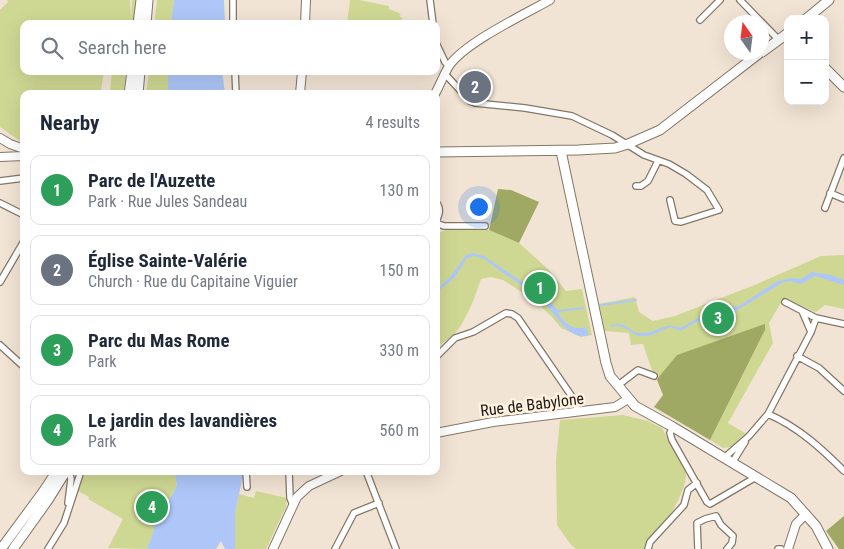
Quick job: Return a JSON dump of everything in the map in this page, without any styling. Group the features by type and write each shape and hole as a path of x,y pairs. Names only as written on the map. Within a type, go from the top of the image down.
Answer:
{"main road":[{"path":"138,20 141,0"},
{"path":"146,20 148,0"},
{"path":"811,15 829,0"},
{"path":"769,46 784,35"},
{"path":"440,152 615,148 660,130 751,60"},
{"path":"829,72 844,87"},
{"path":"130,90 131,75"},
{"path":"138,90 140,75"},
{"path":"561,150 595,314 610,376 635,406 791,498 816,526 828,549"},
{"path":"1,549 54,475"},
{"path":"12,549 48,500 64,475"}],"street":[{"path":"233,0 234,20"},
{"path":"304,20 306,0"},
{"path":"430,0 432,20"},
{"path":"437,90 449,66 458,55 470,46 550,0"},
{"path":"700,20 720,0"},
{"path":"740,0 778,39"},
{"path":"440,51 449,66"},
{"path":"445,74 470,102 525,108 572,116 628,144 644,155 678,169 707,190 719,210 681,222 675,221 670,200"},
{"path":"235,75 236,90"},
{"path":"300,90 302,75"},
{"path":"0,138 20,148"},
{"path":"10,144 15,151 20,154"},
{"path":"0,156 20,156"},
{"path":"825,208 844,158"},
{"path":"636,186 640,186 648,181 658,161"},
{"path":"0,181 20,178"},
{"path":"830,193 844,199"},
{"path":"0,203 20,213"},
{"path":"440,224 444,226 486,226"},
{"path":"0,282 20,248"},
{"path":"785,302 816,318 844,324"},
{"path":"802,311 811,332"},
{"path":"440,353 455,338 473,332 506,313 512,314 518,318 575,401 578,412"},
{"path":"728,460 768,414 811,332 816,318"},
{"path":"0,345 20,363"},
{"path":"798,356 819,368 844,391"},
{"path":"617,386 638,370 654,376"},
{"name":"Rue de Babylone","path":"440,432 493,422 615,407 628,399"},
{"path":"768,414 784,421 806,436 844,471"},
{"path":"673,427 670,433 672,440 721,525 733,536 732,543 727,549"},
{"path":"728,460 749,436"},
{"path":"68,507 71,475"},
{"path":"48,549 64,523 80,475"},
{"path":"246,475 247,487"},
{"path":"288,475 290,498 293,505"},
{"path":"273,549 297,497 309,486 332,475"},
{"path":"368,475 396,549"},
{"path":"710,504 756,477"},
{"path":"648,549 650,542 684,505 688,490 696,483"},
{"path":"290,489 297,497"},
{"path":"335,549 354,513 379,503"},
{"path":"788,549 796,524 806,514"},
{"path":"698,549 697,523 716,516"}],"green space":[{"path":"7,0 130,0 131,19 132,0 137,0 134,20 20,20 20,75 103,75 101,90 20,90 20,141 0,127 0,10 8,2"},
{"path":"157,0 174,0 172,20 154,20"},
{"path":"350,0 389,6 389,9 401,14 399,16 402,18 402,20 348,20"},
{"path":"112,75 125,75 124,90 110,90"},
{"path":"148,75 168,75 168,90 147,90"},
{"path":"498,189 511,190 539,202 519,243 489,230"},
{"path":"474,228 489,230 519,243 548,269 566,291 582,289 592,335 581,337 561,328 533,299 503,280 491,277 481,279 471,306 461,325 455,333 440,345 440,232 446,230"},
{"path":"844,255 844,309 825,305 816,312 783,299 769,323 773,343 728,423 745,433 731,447 723,448 710,440 765,330 677,355 657,380 643,344 631,345 629,333 605,331 599,304 635,297 639,312 653,321 675,316 757,284 821,256"},
{"path":"765,324 765,330 710,440 654,407 663,395 657,380 677,355"},
{"path":"623,415 648,421 662,428 686,472 684,487 672,512 646,543 644,549 576,549 557,525 556,460 560,420"},
{"path":"84,475 175,475 177,485 169,501 164,521 157,523 147,549 108,548 123,519 88,499 89,497 78,491"},
{"path":"256,491 287,498 286,507 266,549 235,549 235,513 239,494 254,498"},
{"path":"844,516 844,549 839,549 826,531"}],"water":[{"path":"174,0 224,0 225,20 172,20"},
{"path":"168,75 223,75 224,90 168,90"},
{"path":"473,253 484,256 543,296 572,327 584,327 589,335 578,336 569,331 539,298 485,259 474,256 467,258 455,277 440,290 440,286 451,276 466,255"},
{"path":"812,272 831,275 844,280 844,285 815,276 801,284 790,281 782,283 734,312 718,314 694,323 681,331 671,327 652,335 640,336 621,326 610,327 610,325 622,324 632,331 639,333 650,332 669,326 681,328 711,313 727,307 739,306 776,282 790,278 801,279"},
{"path":"175,475 243,475 235,513 235,549 225,549 221,541 216,549 147,549 154,525 164,521 169,501 177,485"}],"waterway":[{"path":"601,305 636,300"},
{"path":"557,311 583,308"}],"place":[{"name":"Église Sainte-Valérie","path":"475,87"},
{"name":"Parc de l'Auzette","path":"540,288"},
{"name":"Parc du Mas Rome","path":"718,318"},
{"name":"Le jardin des lavandières","path":"152,507"}]}
